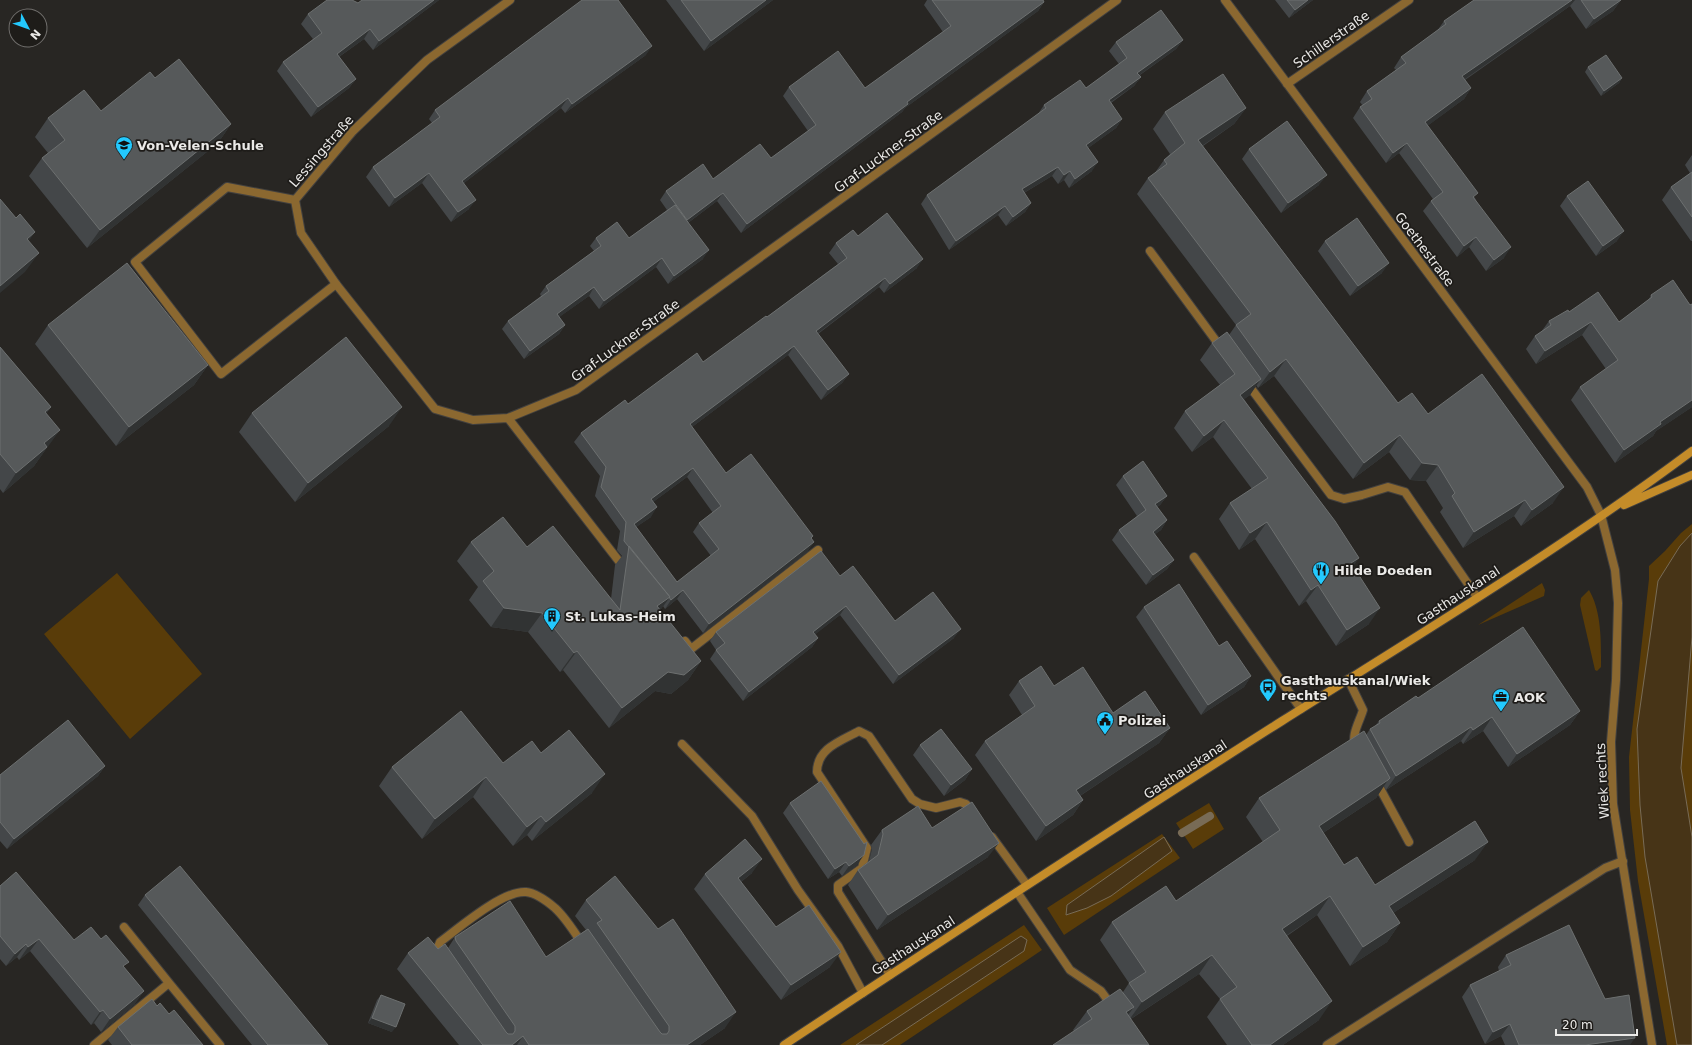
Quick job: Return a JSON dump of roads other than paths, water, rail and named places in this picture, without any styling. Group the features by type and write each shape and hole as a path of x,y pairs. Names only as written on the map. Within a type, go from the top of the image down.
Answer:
{"street":[{"name":"Lessingstraße","path":"508,418 473,420 435,409 336,284 301,233 295,200 353,130 428,60 510,0"},
{"name":"Graf-Luckner-Straße","path":"508,418 576,390 1117,0"},
{"name":"Goethestraße","path":"1225,0 1587,486 1601,515"},
{"name":"Schillerstraße","path":"1287,84 1409,0"},
{"path":"295,200 227,187 135,262 221,374 336,284"},
{"path":"1150,251 1226,354"},
{"path":"1240,373 1331,495 1344,499 1362,496 1388,487 1405,492 1477,597"},
{"path":"508,418 629,574"},
{"path":"1601,515 1648,484 1692,451"},
{"path":"1601,515 1692,475"},
{"name":"Gasthauskanal","path":"784,1045 1027,885 1477,597 1601,515"},
{"name":"Wiek rechts","path":"1601,515 1615,570 1618,603 1616,680 1611,742 1613,804 1652,1045"},
{"path":"681,638 691,649 818,550"},
{"path":"1194,557 1301,709"},
{"path":"1348,680 1363,710 1355,734 1354,743 1362,756"},
{"path":"890,975 838,892 838,885 862,868 867,848 817,772 817,763 826,749 859,731 869,736 912,799 920,804 936,808 960,802 966,804 979,821"},
{"path":"682,744 752,816 798,890 838,946 863,993"},
{"path":"1372,776 1409,842"},
{"path":"988,832 1027,885"},
{"path":"1327,1045 1605,868 1623,861"},
{"path":"444,965 439,959 438,947 440,942 493,904 514,893 527,892 538,897 556,909 589,953"},
{"path":"1017,892 1070,970 1101,991 1119,1015"},
{"path":"124,928 220,1045"},
{"path":"94,1045 169,983"}],"waterway":[{"path":"1182,833 1210,816"}],"place":[{"name":"Von-Velen-Schule","path":"124,160"},
{"name":"Hilde Doeden","path":"1321,585"},
{"name":"St. Lukas-Heim","path":"552,631"},
{"name":"Gasthauskanal/Wiek rechts","path":"1268,702"},
{"name":"AOK","path":"1501,712"},
{"name":"Polizei","path":"1105,735"}]}
